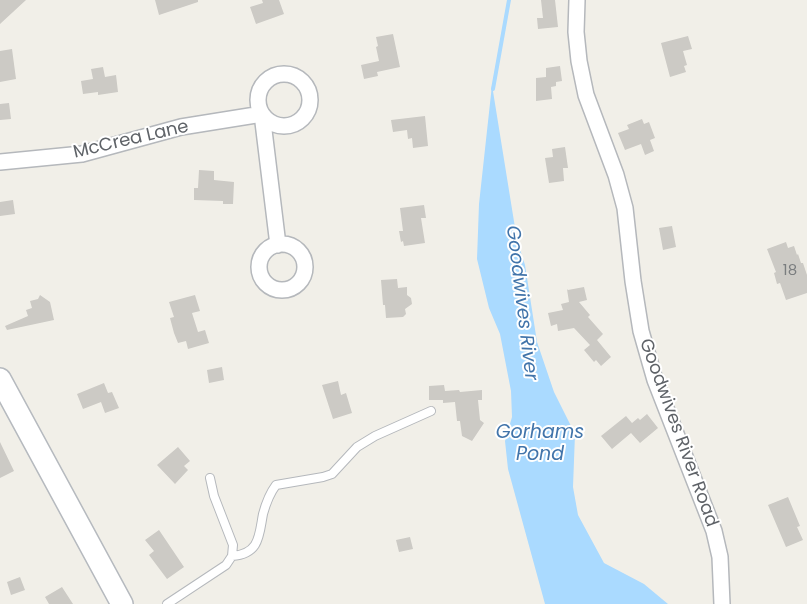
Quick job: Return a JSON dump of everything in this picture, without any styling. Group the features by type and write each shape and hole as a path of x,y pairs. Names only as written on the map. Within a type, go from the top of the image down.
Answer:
{"street":[{"name":"Goodwives River Road","path":"576,0 576,32 586,95 616,175 625,208 641,331 655,380 714,531 720,557 722,604"},
{"name":"McCrea Lane","path":"0,162 82,154 181,127 262,114 278,245"},
{"path":"0,379 122,604"}],"lane":[{"path":"232,556 247,552 256,545 260,536 264,512 271,491 276,485 332,474 357,447 375,436 431,411"},
{"path":"167,604 226,565 232,556 233,545 214,496 210,478"}],"water":[{"name":"Gorhams Pond","path":"492,85 517,240 525,265 537,342 554,392 575,434 573,487 578,515 604,563 644,584 668,604 545,604 508,469 505,441 512,417 511,391 500,334 489,308 477,259 479,204"}],"building":[{"path":"0,0 26,0 0,24"},
{"path":"155,0 198,0 198,2 159,15"},
{"path":"262,0 279,0 284,14 256,24 250,7 263,3"},
{"path":"541,0 555,0 558,27 538,29 537,18 543,18"},
{"path":"393,34 400,67 377,72 378,76 364,79 361,65 379,61 376,37"},
{"path":"688,36 692,49 683,51 687,65 684,66 686,72 670,77 661,43"},
{"path":"12,49 16,79 0,82 0,51"},
{"path":"560,66 562,81 556,82 556,86 551,87 552,99 536,101 536,78 546,77 546,68"},
{"path":"103,67 105,77 116,75 118,92 98,95 98,92 83,94 81,81 93,79 91,69"},
{"path":"9,103 11,119 0,120 0,104"},
{"path":"425,116 428,146 413,148 412,138 408,139 407,130 393,132 391,120"},
{"path":"642,119 644,124 649,122 655,138 650,140 654,151 645,155 641,144 625,150 618,133 629,129 627,125"},
{"path":"565,147 568,168 563,168 564,181 549,183 545,158 553,157 552,149"},
{"path":"199,170 214,171 214,180 234,182 233,204 223,204 223,201 194,200 194,188 198,188"},
{"path":"13,200 15,214 0,216 0,202"},
{"path":"424,205 426,218 421,218 425,243 404,246 403,241 401,242 399,231 403,231 400,208"},
{"path":"672,226 676,247 663,250 659,228"},
{"path":"786,242 788,248 794,246 801,263 803,263 807,275 807,293 786,300 780,283 777,284 774,273 776,272 767,249"},
{"path":"397,279 398,288 407,287 407,295 411,298 412,304 405,309 406,314 403,317 386,318 381,280"},
{"path":"584,287 587,300 579,302 590,315 588,317 603,334 597,340 611,357 601,366 596,360 594,362 584,350 590,345 574,328 558,331 557,324 551,326 548,313 563,310 561,304 569,302 567,289"},
{"path":"40,295 50,302 54,320 7,330 5,326 28,316 26,310 32,308 30,301 38,299"},
{"path":"195,295 200,311 192,313 198,332 205,330 209,343 188,349 186,341 178,343 170,318 174,317 169,302"},
{"path":"222,367 224,380 209,383 207,370"},
{"path":"338,381 341,395 346,393 352,413 333,419 322,385"},
{"path":"104,383 108,393 112,392 119,408 105,413 101,402 83,409 77,394"},
{"path":"444,385 445,391 482,390 482,400 478,400 480,420 484,423 472,441 462,436 460,421 457,421 455,402 443,403 443,400 429,400 429,386"},
{"path":"647,414 658,428 640,443 631,433 612,449 601,436 626,416 632,423 638,418 640,420"},
{"path":"0,442 14,471 0,478"},
{"path":"178,447 190,461 184,466 188,470 175,484 157,465"},
{"path":"788,497 800,526 797,527 803,540 786,547 768,505"},
{"path":"159,530 184,567 167,579 149,555 154,551 145,540"},
{"path":"410,537 413,549 399,552 396,540"},
{"path":"20,577 25,590 11,595 7,582"},
{"path":"62,587 73,604 49,604 45,597"}],"waterway":[{"name":"Goodwives River","path":"493,89 509,0"}]}
